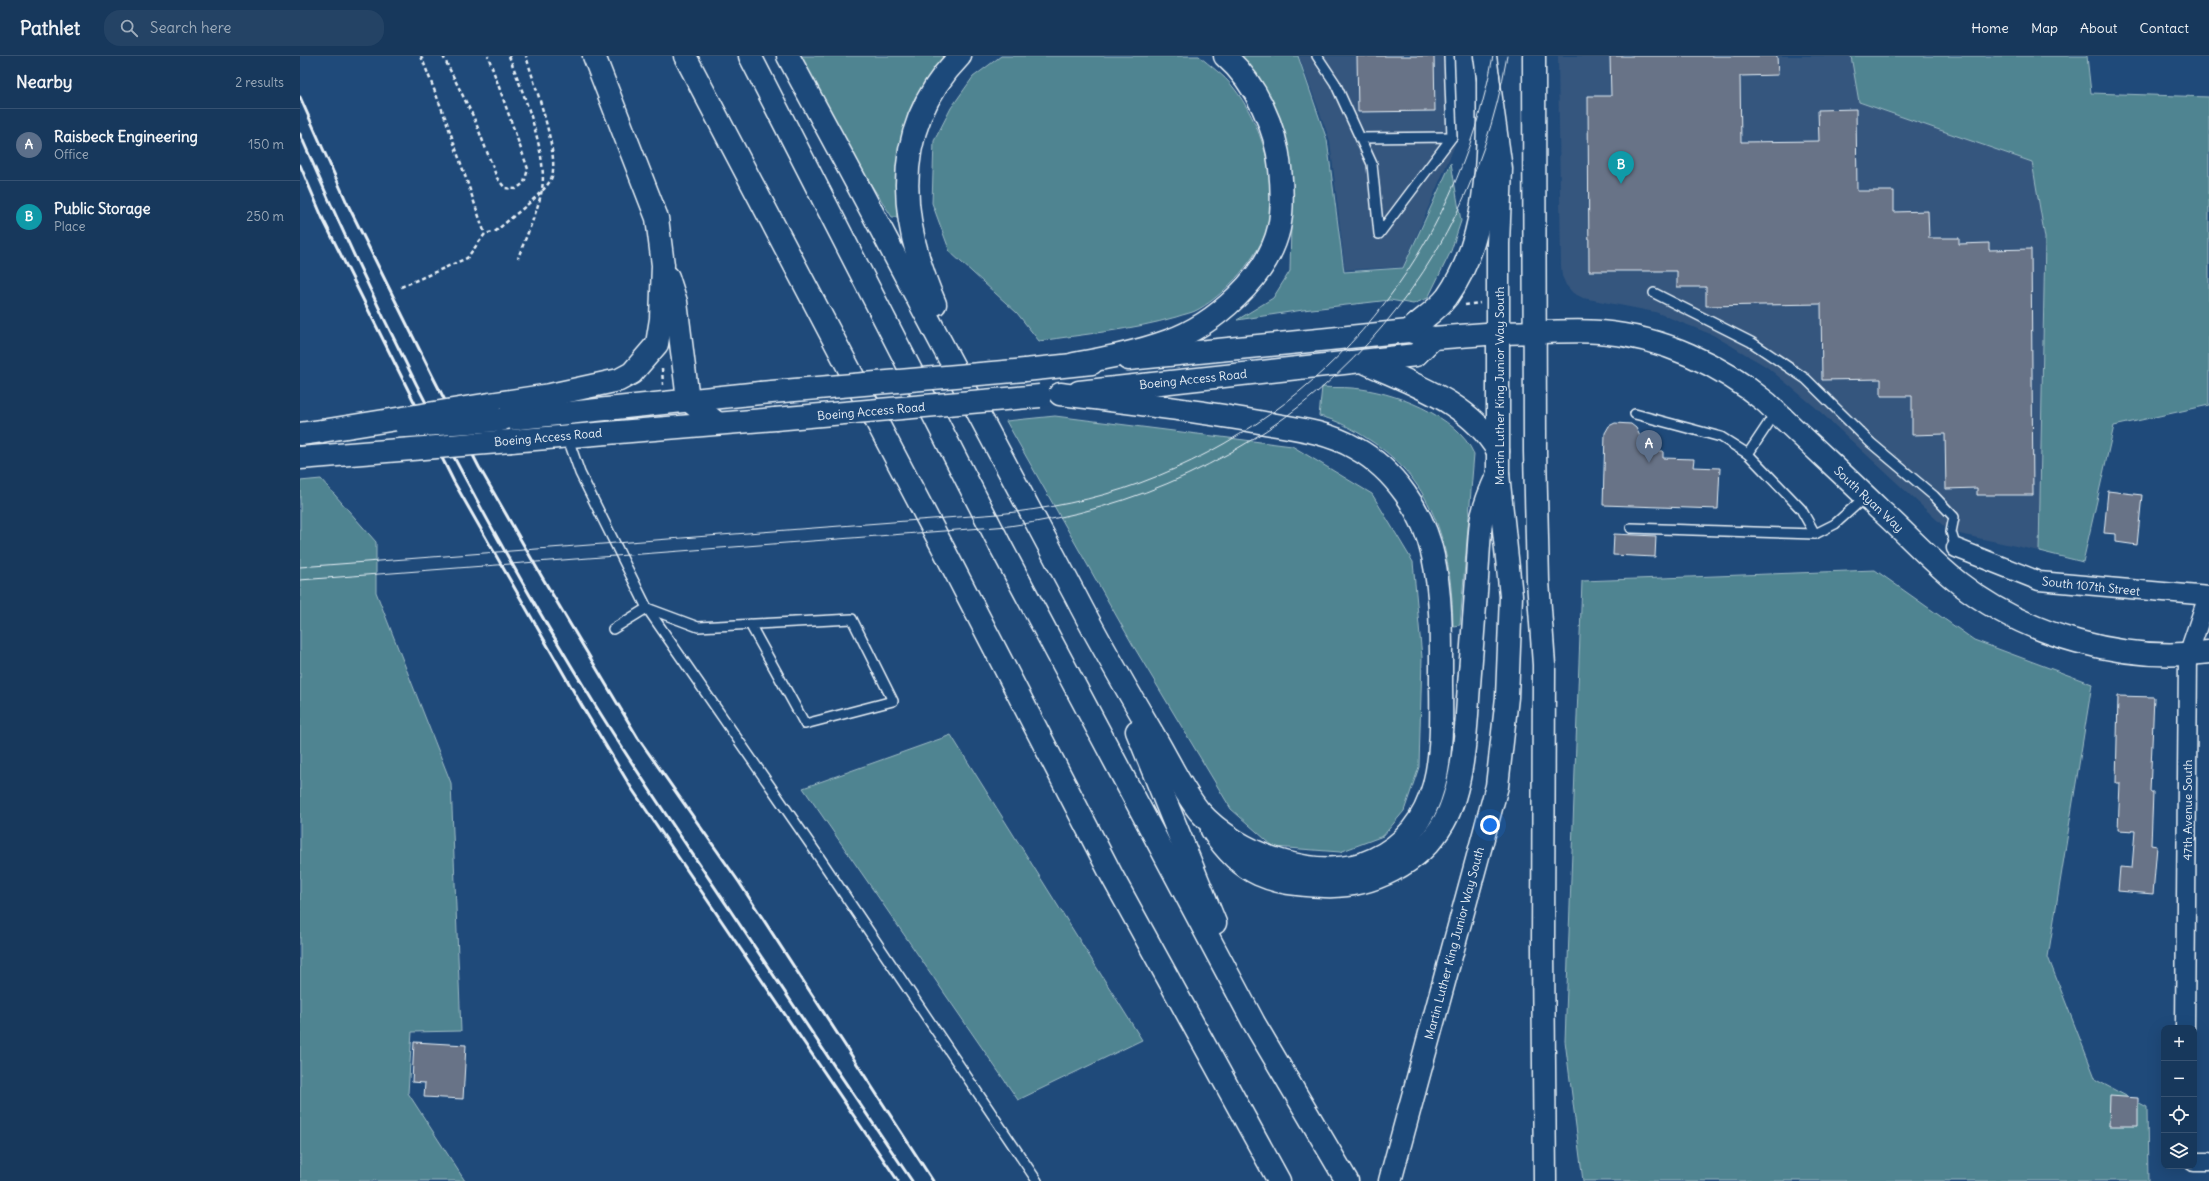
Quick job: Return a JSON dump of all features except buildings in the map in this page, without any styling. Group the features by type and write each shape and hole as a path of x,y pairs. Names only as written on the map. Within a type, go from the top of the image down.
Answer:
{"main road":[{"path":"300,434 495,412 550,395 619,380 632,373 657,344 661,319 663,265 657,218 594,56"},
{"path":"685,56 946,553 1112,876 1279,1181"},
{"path":"750,56 996,538 1254,1023 1347,1181"},
{"path":"788,56 1103,649 1225,850 1235,860 1252,872 1281,882 1308,886 1335,887 1363,882 1389,873 1409,860 1431,840 1444,822 1452,803 1461,765 1466,728 1481,521 1485,506 1498,474"},
{"path":"960,56 932,89 922,110 912,141 906,173 906,202 912,233 924,278 1000,453"},
{"path":"1074,364 1115,356 1169,341 1197,327 1232,302 1247,288 1272,246 1279,228 1281,202 1279,157 1273,133 1260,103 1243,76 1225,56"},
{"path":"1534,56 1536,332 1535,452 1538,581 1544,665 1543,958 1545,1181"},
{"path":"1409,331 1446,298 1458,278 1469,253 1480,213 1488,163 1486,66"},
{"name":"Martin Luther King Junior Way South","path":"1391,1176 1496,786 1508,696 1511,596 1498,474 1501,168 1486,66"},
{"path":"663,265 676,302 688,400 717,423"},
{"name":"Boeing Access Road","path":"495,412 688,400 1025,370 1409,331 1433,338 1536,332"},
{"name":"South Ryan Way","path":"1536,332 1600,332 1635,337 1689,354 1722,370 1749,388 1776,412 1959,583 2017,619 2049,634 2083,643 2151,653 2199,653"},
{"name":"Boeing Access Road","path":"300,458 1050,395 1416,355 1433,338"},
{"path":"1362,361 1446,400 1482,429 1498,451"},
{"path":"1050,395 1198,411 1313,431 1335,438 1370,457 1388,474 1405,494 1419,515 1426,534 1433,557 1440,631 1441,752 1431,798 1410,834 1392,851 1364,864 1337,868 1315,868 1262,855 1225,834 1200,811"},
{"path":"1103,649 1161,786 1254,1023"}],"street":[{"name":"South 107th Street","path":"1956,548 2039,581 2209,596"},
{"name":"47th Avenue South","path":"2185,1025 2199,653 2209,596"},
{"path":"2197,1162 2209,1162"}],"lane":[{"path":"1317,56 1335,83 1372,164 1378,234 1452,137 1449,56"},
{"path":"1360,138 1452,137"},
{"path":"1654,293 1751,342 1806,379 1872,443 1934,496 1954,517 1951,532 1956,548"},
{"path":"1748,454 1776,412"},
{"path":"1635,414 1721,437 1748,454 1801,509 1815,534"},
{"path":"566,435 580,473 647,608 820,858 1037,1181"},
{"path":"1631,528 1815,534 1835,524 1866,496"},
{"path":"647,608 698,627 750,624 852,619 893,701 805,724 750,624"},
{"path":"613,629 647,608"}],"path":[{"path":"421,56 446,120 485,234"},
{"path":"443,56 474,118 497,178 505,188 516,189 524,184 528,169 488,56"},
{"path":"510,56 537,138 542,167 542,189 518,258"},
{"path":"401,287 467,258 485,234 496,231 550,181 555,166 553,149 526,56"},
{"path":"1463,305 1484,302"},
{"path":"664,391 662,368 669,368"}],"shaded area":[{"path":"1299,56 1452,56 1455,145 1403,267 1345,270 1330,141"},
{"path":"1558,56 1851,56 1859,102 2032,162 2045,238 2039,551 1950,532 1815,407 1767,367 1713,335 1655,312 1583,298 1573,293 1566,285 1562,276 1561,265"}],"green space":[{"path":"801,56 952,56 901,161 897,188 897,217 892,217 861,169"},
{"path":"1001,56 1199,56 1225,78 1243,101 1252,117 1266,153 1272,192 1268,227 1257,250 1240,273 1220,294 1197,310 1159,321 1125,328 1039,341 1017,313 950,252 932,203 934,141 951,108 973,77"},
{"path":"1237,56 1298,56 1327,140 1344,272 1403,268 1451,163 1461,221 1451,251 1428,298 1413,304 1390,300 1303,310 1237,320 1273,298 1290,271 1292,177 1286,137 1267,95"},
{"path":"1851,56 2087,56 2091,93 2209,97 2209,405 2114,426 2083,562 2039,551 2045,238 2032,162 1859,102"},
{"path":"1322,387 1368,390 1404,400 1438,417 1466,440 1474,454 1460,625 1453,626 1449,571 1444,545 1436,520 1425,497 1410,476 1391,456 1351,428 1319,416"},
{"path":"1055,416 1292,446 1372,494 1413,562 1422,657 1419,767 1404,811 1383,836 1340,852 1274,847 1231,809 1134,647 1006,421"},
{"path":"321,479 376,542 376,592 451,783 461,1031 412,1032 408,1093 465,1181 300,1181 300,481"},
{"path":"1875,570 1974,640 2092,684 2048,957 2096,1080 2147,1107 2148,1181 1583,1181 1565,1041 1582,581"},
{"path":"951,735 1142,1040 1018,1100 803,788"}],"tram line":[{"path":"300,567 998,514 1070,503 1140,483 1208,453 1270,414 1325,369 1374,317 1415,259 1449,196 1475,128 1493,56"},
{"path":"300,580 1009,526 1102,507 1188,474 1267,430 1337,374 1398,308 1447,232 1484,148 1507,56"}],"railway":[{"path":"300,97 347,203 434,379 479,467 542,577 638,738 739,882 933,1181"},
{"path":"300,134 366,281 438,427 555,639 645,783 912,1181"},
{"path":"300,165 323,219 454,482 582,706 632,789 898,1181"}],"place":[{"name":"Public Storage","path":"1621,184"},
{"name":"Raisbeck Engineering","path":"1649,463"}]}
